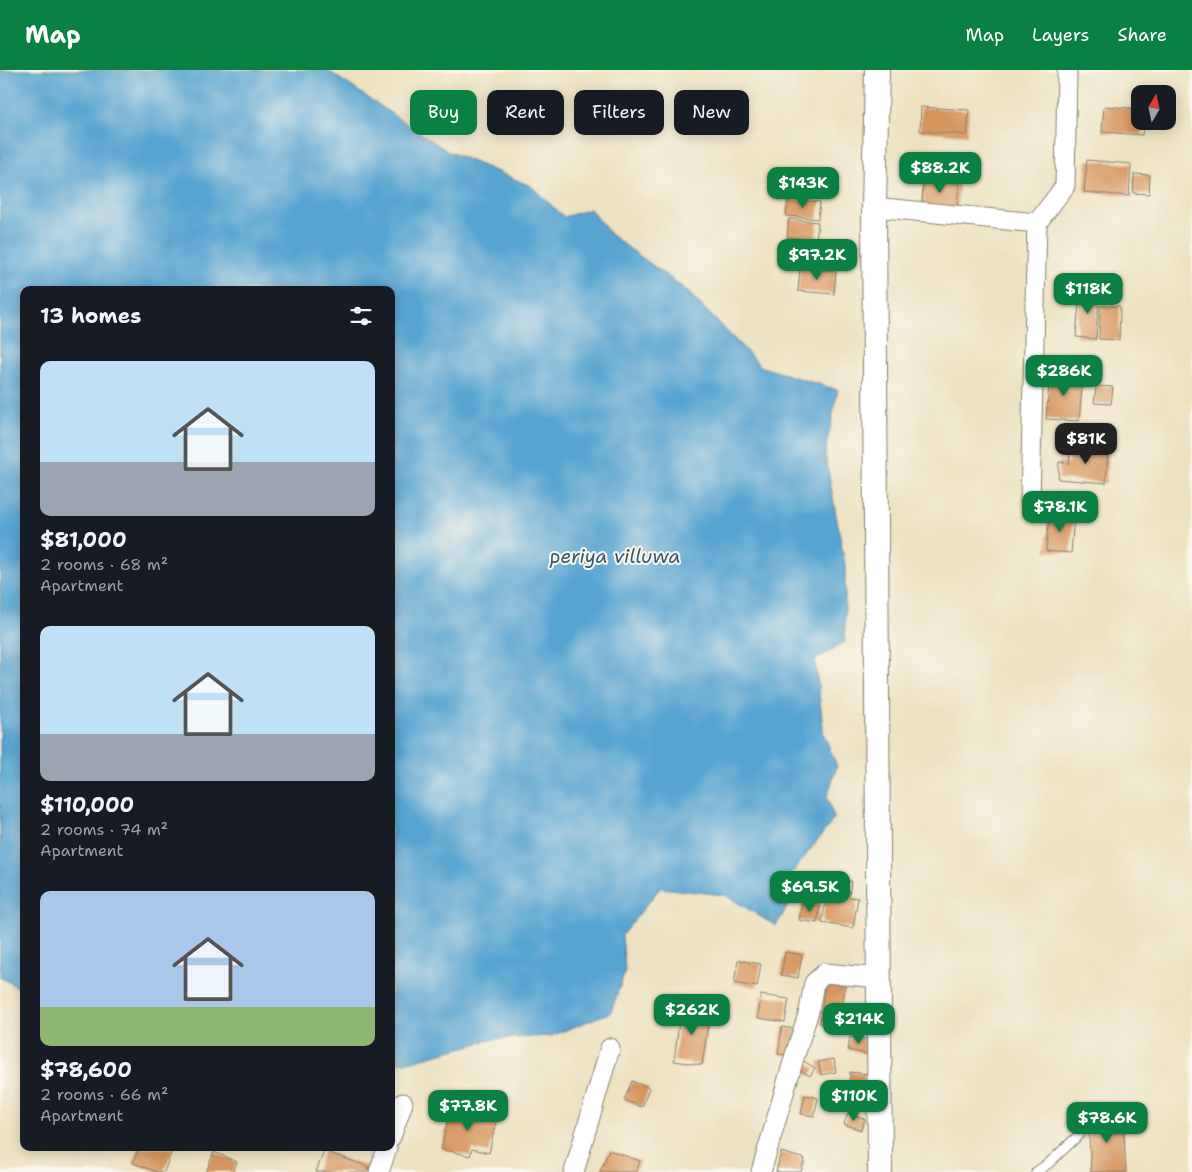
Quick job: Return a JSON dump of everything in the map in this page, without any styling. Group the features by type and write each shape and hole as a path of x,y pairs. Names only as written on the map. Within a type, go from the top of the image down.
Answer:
{"street":[{"path":"877,70 874,207 880,1172"},
{"path":"1030,502 1037,223 1065,186 1067,70"},
{"path":"874,207 1037,223"},
{"path":"761,1172 809,1011 814,983 825,973 879,978"},
{"path":"574,1172 610,1048"},
{"path":"395,1126 403,1103"},
{"path":"379,1172 387,1151"}],"lane":[{"path":"1036,1172 1050,1163 1080,1134"}],"water":[{"name":"periya villuwa","path":"0,70 327,70 410,126 410,135 423,135 447,151 531,186 564,217 590,209 611,235 685,289 762,367 838,390 825,453 845,565 845,642 815,660 824,735 837,766 827,797 834,819 779,890 787,907 776,926 725,895 660,888 622,935 625,971 611,1012 551,1036 494,1039 408,1062 395,1063 395,286 20,286 20,989 0,977"}],"building":[{"path":"1104,106 1131,108 1131,130 1143,130 1142,135 1102,132"},
{"path":"921,107 969,110 967,135 920,131"},
{"path":"1087,160 1131,164 1129,196 1084,192"},
{"path":"1134,174 1150,175 1149,194 1133,193"},
{"path":"923,181 959,183 957,208 922,206"},
{"path":"788,199 820,202 818,219 786,216"},
{"path":"789,219 818,222 816,240 787,237"},
{"path":"800,268 836,271 834,294 798,291"},
{"path":"1080,290 1099,292 1096,339 1076,337"},
{"path":"1100,306 1120,306 1119,340 1099,339"},
{"path":"1050,373 1083,375 1079,421 1046,419"},
{"path":"1096,386 1113,387 1111,404 1094,403"},
{"path":"1078,445 1108,447 1106,483 1058,479 1059,462 1069,463 1070,452 1078,452"},
{"path":"1049,514 1074,516 1071,553 1046,551"},
{"path":"810,877 825,879 821,904 806,901"},
{"path":"829,878 851,881 849,897 858,898 853,928 822,923"},
{"path":"802,903 820,906 817,923 799,920"},
{"path":"785,952 802,955 798,978 781,975"},
{"path":"738,960 761,964 757,987 734,983"},
{"path":"825,983 845,985 840,1026 820,1024"},
{"path":"761,995 789,999 785,1022 758,1018"},
{"path":"681,1007 710,1011 702,1065 674,1061"},
{"path":"782,1027 795,1029 791,1056 778,1054"},
{"path":"850,1037 870,1040 867,1054 848,1050"},
{"path":"834,1059 836,1072 821,1075 818,1062"},
{"path":"802,1060 815,1068 810,1076 797,1068"},
{"path":"850,1072 868,1074 866,1088 849,1085"},
{"path":"632,1081 649,1088 642,1107 624,1100"},
{"path":"805,1095 818,1098 814,1116 801,1114"},
{"path":"451,1107 497,1118 489,1153 472,1149 470,1156 441,1149"},
{"path":"848,1113 865,1119 861,1130 844,1124"},
{"path":"1123,1116 1126,1172 1091,1172 1088,1118"},
{"path":"609,1150 640,1161 636,1172 600,1172"},
{"path":"138,1151 172,1151 164,1172 157,1172 133,1163"},
{"path":"324,1151 369,1167 367,1172 316,1172"},
{"path":"214,1152 237,1162 233,1172 206,1172"},
{"path":"781,1152 805,1159 801,1172 776,1172"}]}
